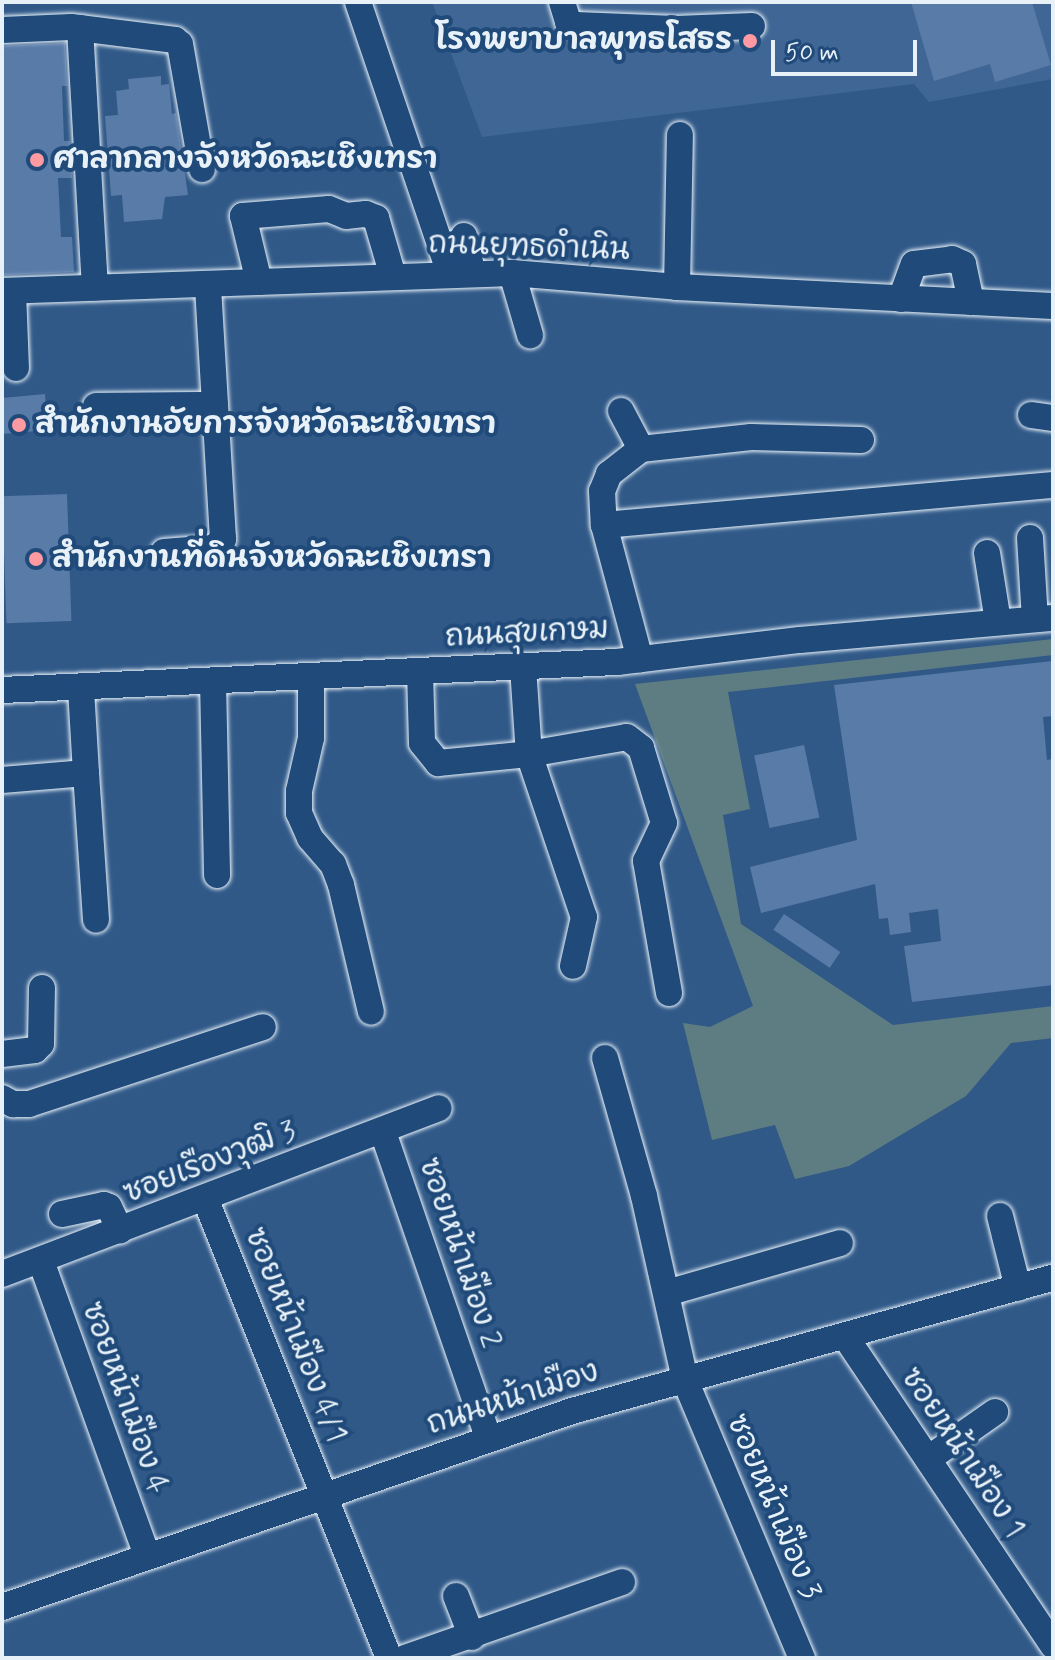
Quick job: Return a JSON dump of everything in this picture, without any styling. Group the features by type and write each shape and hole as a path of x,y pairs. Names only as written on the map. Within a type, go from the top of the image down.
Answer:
{"street":[{"path":"358,2 462,274"},
{"path":"562,2 568,22 576,25 676,29 752,26"},
{"path":"80,28 95,288"},
{"path":"2,30 80,28 161,35 180,44 202,169"},
{"path":"677,287 680,135"},
{"path":"259,282 243,216 329,209 346,216 366,214 376,218 393,276"},
{"path":"462,274 464,236"},
{"path":"901,299 914,264 920,260 952,259 963,264 971,302"},
{"path":"512,273 530,335"},
{"name":"ถนนยุทธดำเนิน","path":"8,291 512,273 677,287 1053,306"},
{"path":"164,552 214,548 223,539 208,285"},
{"path":"8,291 8,336 16,368"},
{"path":"96,406 215,405"},
{"path":"621,411 641,449"},
{"path":"640,659 604,525 602,491 609,474 641,449 751,437 861,440"},
{"path":"604,525 1053,485"},
{"path":"1030,538 1044,618"},
{"path":"987,553 998,622"},
{"name":"ถนนสุขเกษม","path":"2,690 640,659 800,640 1044,618"},
{"path":"523,667 529,754 584,917 573,966"},
{"path":"420,671 422,743 438,763 529,754 627,737 641,748 664,823 646,861 669,993"},
{"path":"311,676 311,738 299,791 299,813 310,838 333,864 341,885 371,1012"},
{"path":"213,681 217,875"},
{"path":"81,688 96,920"},
{"path":"2,780 86,773"},
{"path":"2,1054 35,1050 41,1044 42,988"},
{"path":"2,1098 13,1104 29,1104 263,1027"},
{"name":"ซอยหน้าเมือง 3","path":"605,1058 667,1293 685,1380 802,1658"},
{"name":"ซอยเรืองวุฒิ 3","path":"2,1274 383,1132 439,1108"},
{"name":"ซอยหน้าเมือง 2","path":"383,1132 489,1439"},
{"name":"ซอยหน้าเมือง 4/1","path":"205,1198 389,1658"},
{"path":"62,1214 104,1205 109,1207 120,1231"},
{"path":"1000,1216 1018,1288"},
{"path":"667,1293 840,1243"},
{"name":"ซอยหน้าเมือง 4","path":"41,1261 147,1556"},
{"name":"ถนนหน้าเมือง","path":"2,1607 584,1408 1053,1278"},
{"name":"ซอยหน้าเมือง 1","path":"845,1336 1053,1646"},
{"path":"928,1459 995,1412"},
{"path":"405,1658 469,1645 622,1582"},
{"path":"456,1596 469,1645"}],"shaded area":[{"name":"โรงพยาบาลพุทธโสธร","path":"432,2 1053,2 1053,79 929,102 914,84 482,137"}],"green space":[{"path":"1053,639 1053,655 728,692 750,809 723,815 741,924 893,1025 1053,1006 1053,1038 1011,1043 966,1096 849,1166 795,1179 775,1125 712,1140 683,1023 710,1027 753,1006 635,684"}],"building":[{"path":"911,2 1032,2 1051,65 995,82 990,64 934,81"},
{"name":"ศาลากลางจังหวัดฉะเชิงเทรา","path":"65,43 67,86 62,86 64,141 70,141 72,178 58,178 61,237 72,237 74,272 2,275 2,46"},
{"path":"161,76 161,85 169,84 172,114 176,113 188,195 165,197 162,219 124,222 122,195 111,196 105,116 118,115 116,91 129,89 128,79"},
{"name":"สำนักงานอัยการจังหวัดฉะเชิงเทรา","path":"45,394 47,419 36,420 37,431 2,434 2,398"},
{"name":"สำนักงานที่ดินจังหวัดฉะเชิงเทรา","path":"67,494 71,621 6,623 2,496"},
{"path":"1053,661 1053,716 1043,717 1047,760 1053,759 1053,985 912,1002 904,946 941,941 938,909 909,913 911,932 890,935 888,918 879,919 875,884 761,913 750,867 857,840 834,685"},
{"path":"804,745 819,817 769,828 754,756"},
{"path":"784,914 840,952 830,968 773,930"}],"place":[{"name":"โรงพยาบาลพุทธโสธร","path":"750,41"},
{"name":"ศาลากลางจังหวัดฉะเชิงเทรา","path":"37,160"},
{"name":"สำนักงานอัยการจังหวัดฉะเชิงเทรา","path":"19,425"},
{"name":"สำนักงานที่ดินจังหวัดฉะเชิงเทรา","path":"36,559"}]}
